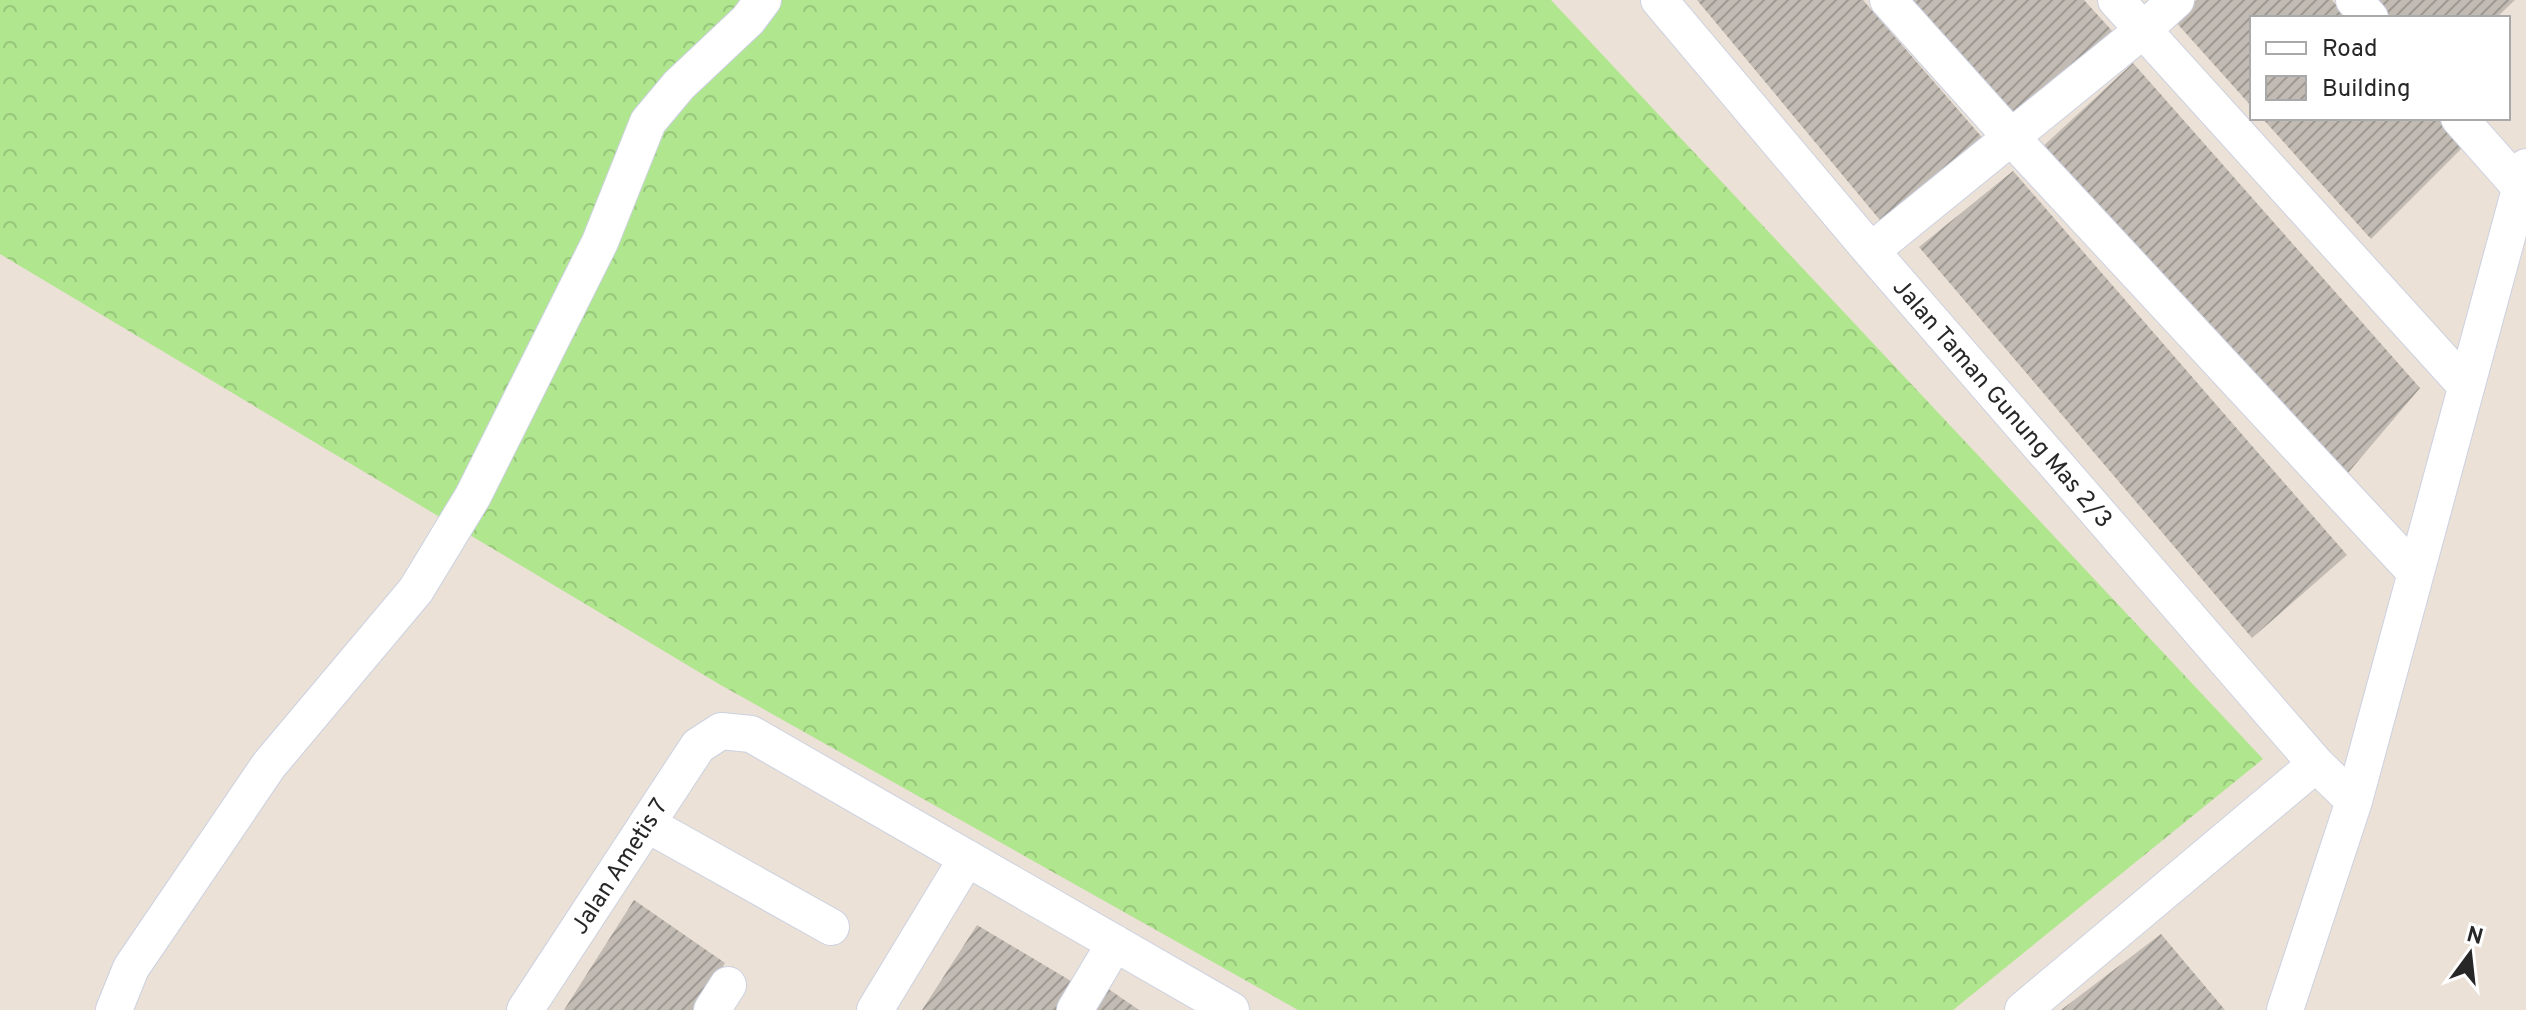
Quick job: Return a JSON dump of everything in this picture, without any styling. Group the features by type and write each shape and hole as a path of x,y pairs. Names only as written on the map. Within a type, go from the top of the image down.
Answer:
{"street":[{"path":"114,1010 131,968 269,765 416,590 465,509 600,242 648,122 679,85 748,20 763,0"},
{"name":"Jalan Taman Gunung Mas 2/3","path":"1659,0 1871,251 2316,764 2354,801"},
{"path":"1888,0 2415,572"},
{"path":"2116,0 2465,385"},
{"path":"1871,251 2176,0"},
{"path":"2354,0 2368,16"},
{"path":"2285,1010 2354,801 2523,177 2461,120"},
{"name":"Jalan Ametis 7","path":"525,1010 698,746 721,731 751,734 967,858"},
{"path":"2023,1010 2316,764"},
{"path":"647,824 831,927"},
{"path":"875,1010 967,858 1231,1010"},
{"path":"1075,1010 1115,943"}],"green space":[{"path":"0,0 1551,0 2263,759 1953,1010 1298,1010 719,684 0,254"}],"building":[{"path":"1697,0 1863,0 1986,142 1884,225"},
{"path":"1906,0 2084,0 2114,33 2014,122"},
{"path":"2197,0 2332,0 2346,16 2250,16 2250,105 2174,20"},
{"path":"2374,0 2515,0 2498,16 2387,16"},
{"path":"2133,63 2420,388 2342,480 2038,151"},
{"path":"2264,120 2440,120 2463,147 2371,239"},
{"path":"2013,171 2347,555 2252,638 1919,247"},
{"path":"634,900 725,963 696,1010 564,1010"},
{"path":"977,925 1076,984 1060,1010 922,1010"},
{"path":"2161,934 2225,1010 2061,1010"},
{"path":"1107,988 1139,1010 1094,1010"}]}
